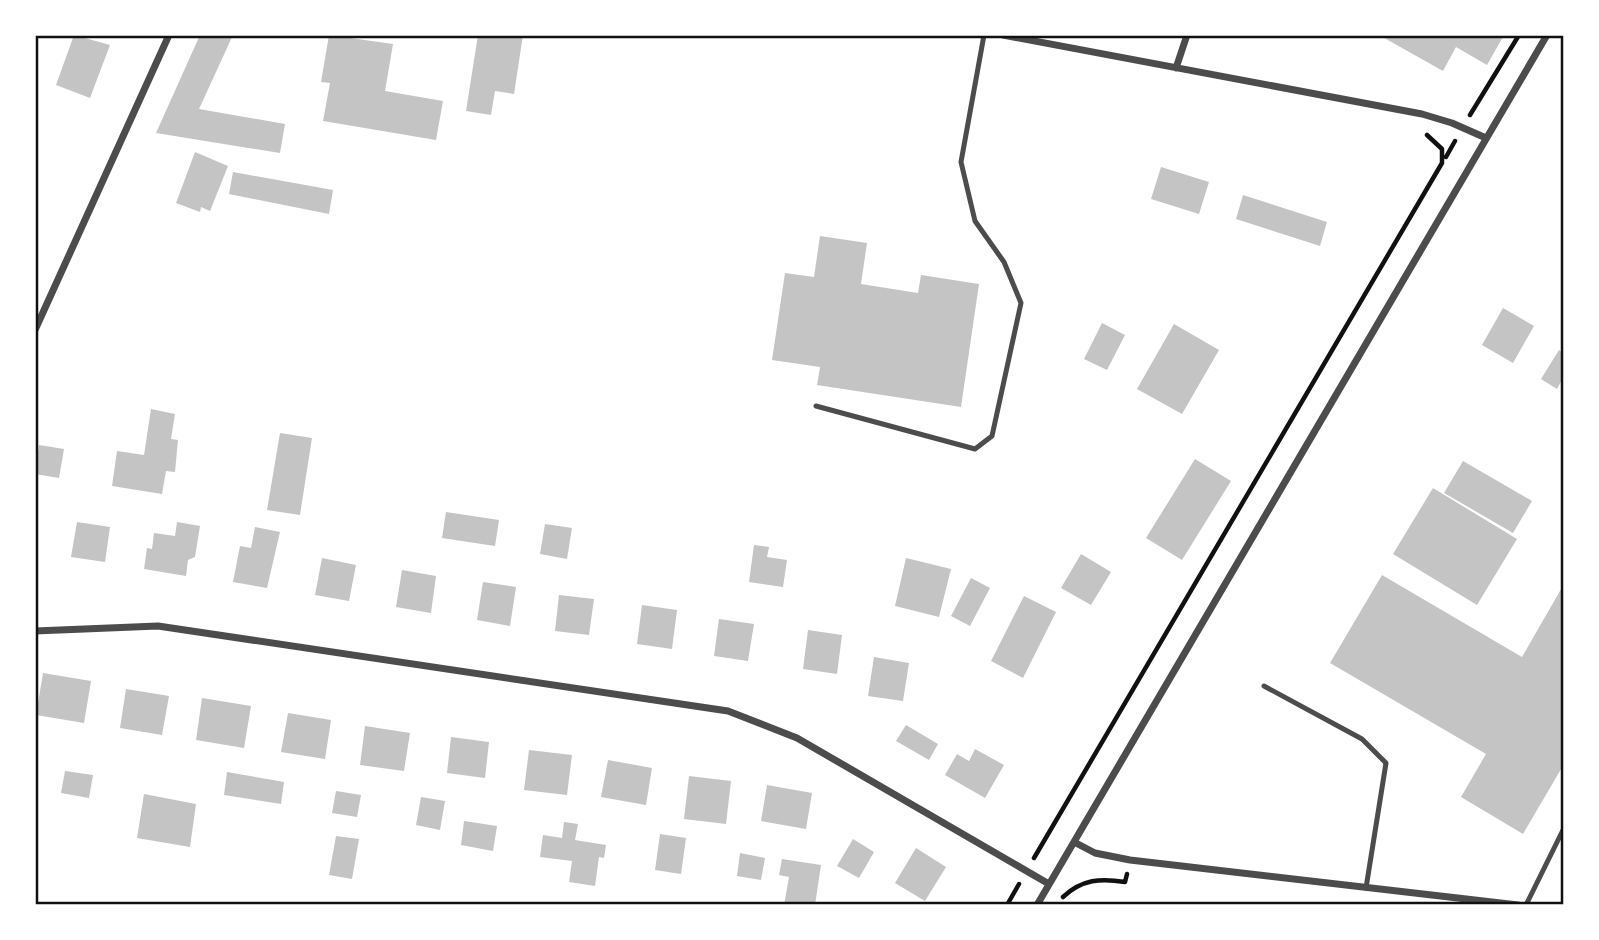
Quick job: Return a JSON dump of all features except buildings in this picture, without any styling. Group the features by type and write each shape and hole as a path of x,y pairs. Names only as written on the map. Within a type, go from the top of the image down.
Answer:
{"street":[{"path":"35,330 169,35"},
{"path":"1003,35 1422,114 1463,127 1486,138"},
{"path":"1176,68 1187,35"},
{"path":"1037,905 1547,35"},
{"path":"35,631 158,626 727,711 797,738 1049,884"},
{"path":"1074,842 1095,853 1130,860 1517,905"}],"lane":[{"path":"816,406 975,449 992,436 1021,303 1004,262 975,221 961,162 984,35"},
{"path":"1264,686 1362,740 1387,763 1366,888"},
{"path":"1526,905 1564,828"}],"path":[{"path":"1037,853 1519,35"},
{"path":"1419,131 1434,139 1442,149 1442,163"},
{"path":"1059,904 1065,895 1083,882 1096,879 1125,882"},
{"path":"1007,905 1012,895"}]}
